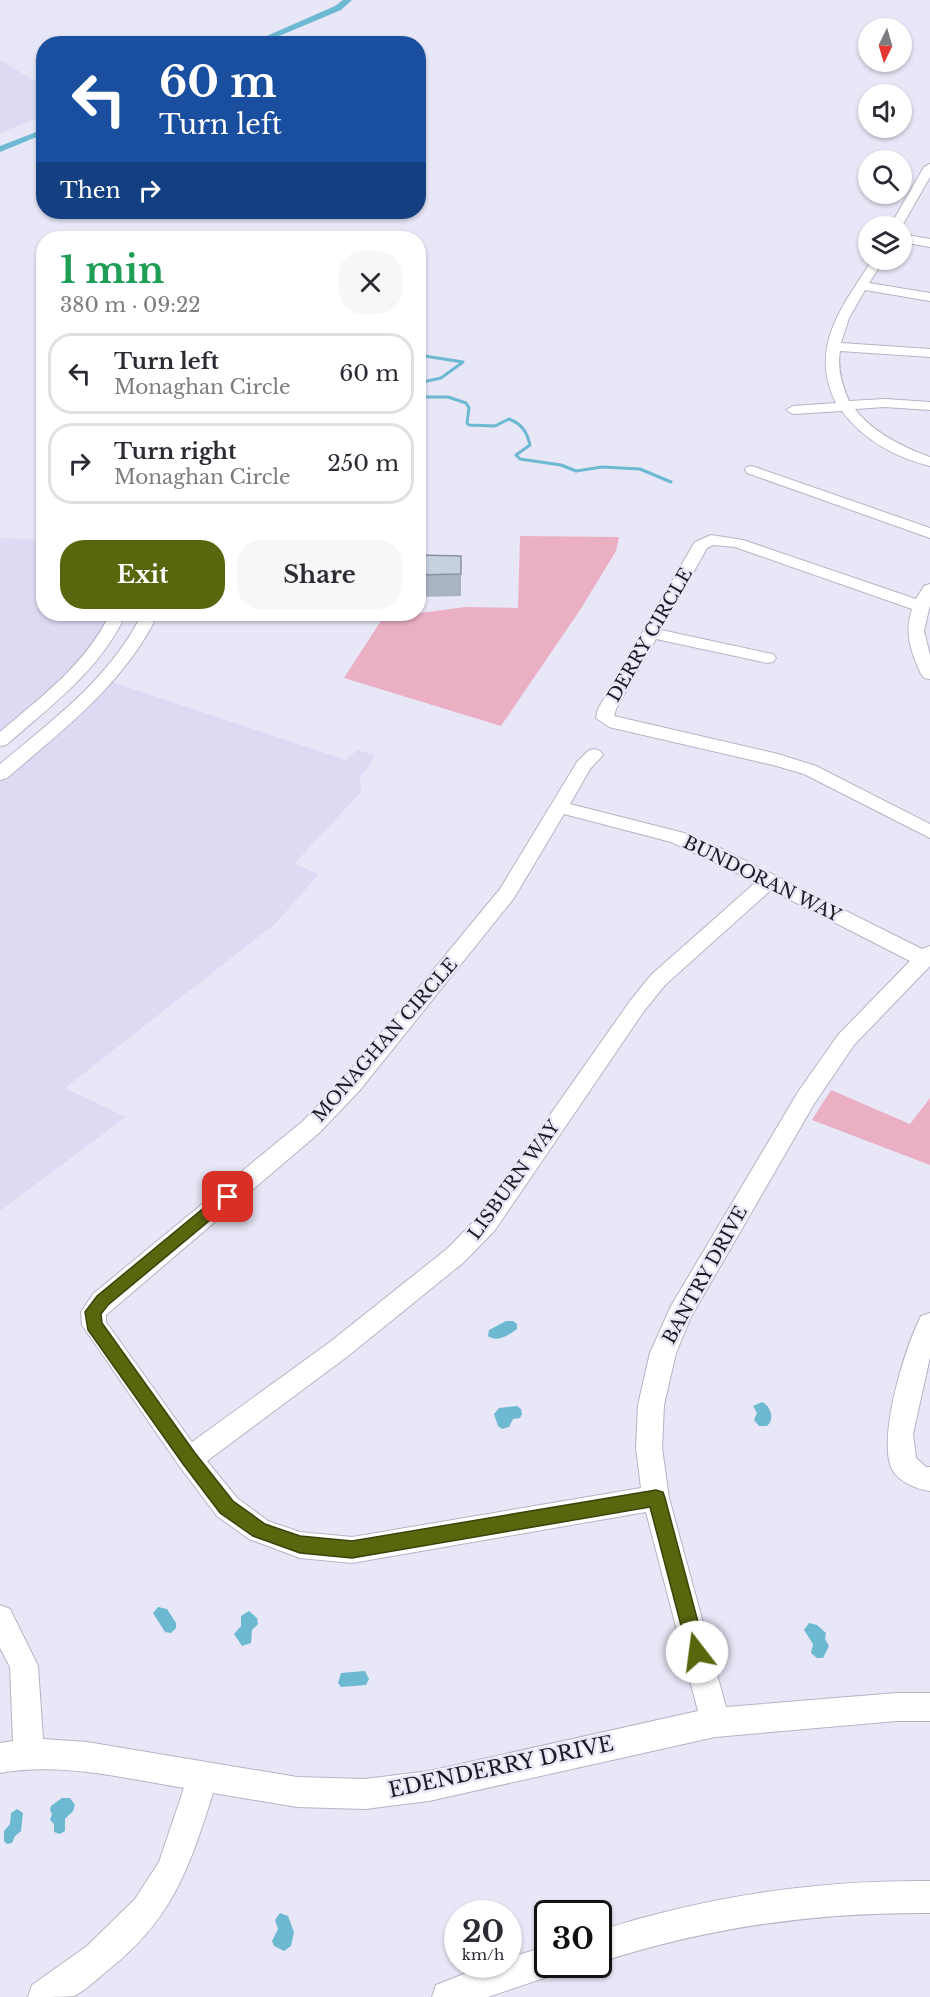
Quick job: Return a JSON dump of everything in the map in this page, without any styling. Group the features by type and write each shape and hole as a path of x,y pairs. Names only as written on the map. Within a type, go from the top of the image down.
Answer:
{"street":[{"path":"902,216 930,167"},
{"path":"912,240 930,243"},
{"path":"872,270 839,326 834,347 832,373 836,394 858,423 889,444 930,462"},
{"path":"863,286 930,297"},
{"path":"834,347 930,353"},
{"path":"793,410 885,403 930,406"},
{"path":"752,470 930,533"},
{"name":"DERRY CIRCLE","path":"919,606 737,543 711,540 701,544 607,709 605,718 810,770 930,832"},
{"path":"929,669 916,635 919,606 930,590"},
{"path":"0,741 71,680 102,642 115,621"},
{"path":"0,774 87,697 124,660 147,621"},
{"path":"652,633 767,658"},
{"path":"559,807 583,766 594,754"},
{"name":"BUNDORAN WAY","path":"559,807 677,837 713,852 927,956"},
{"name":"MONAGHAN CIRCLE","path":"559,807 507,893 352,1084 310,1127 102,1301 93,1312 94,1325 189,1459 227,1507 259,1530 300,1545 352,1550 656,1498"},
{"name":"LISBURN WAY","path":"189,1459 330,1356 456,1255 487,1222 637,1006 658,980 769,881"},
{"name":"BANTRY DRIVE","path":"715,1722 656,1498 650,1448 651,1405 663,1353 680,1313 806,1098 846,1040 927,956"},
{"path":"930,1323 919,1350 900,1434 903,1464 920,1478 930,1479"},
{"path":"0,1618 24,1666 29,1753"},
{"name":"EDENDERRY DRIVE","path":"0,1758 29,1753 87,1757 297,1792 364,1794 429,1786 715,1722 897,1707 930,1707"},
{"path":"44,1997 93,1964 140,1917 170,1873 203,1777"},
{"path":"612,1943 674,1924 778,1905 883,1896 930,1897"},
{"path":"448,1997 478,1984 534,1966"}],"shaded area":[{"path":"0,60 36,82 36,118 0,133"},
{"path":"520,536 619,537 616,551 580,610 501,726 344,678 381,621 426,621 426,612 465,607 518,608"},
{"path":"0,538 36,539 36,621 109,621 97,640 64,677 0,734"},
{"path":"109,681 346,760 357,750 375,755 369,767 360,777 361,792 294,864 319,874 276,923 65,1088 126,1117 0,1211 0,780"},
{"path":"831,1090 910,1124 930,1098 930,1165 812,1120"}],"water":[{"path":"506,1321 513,1321 517,1324 517,1329 507,1336 495,1339 488,1336 489,1330"},
{"path":"762,1402 771,1413 771,1420 767,1426 759,1426 754,1420 757,1413 753,1406"},
{"path":"517,1406 521,1409 520,1418 513,1419 509,1427 502,1429 498,1426 494,1414 499,1408"},
{"path":"158,1607 167,1609 176,1623 176,1628 171,1633 165,1632 153,1613"},
{"path":"249,1611 257,1618 258,1624 252,1630 251,1643 242,1646 234,1634 241,1626 241,1616"},
{"path":"809,1623 817,1625 826,1633 825,1639 829,1646 823,1658 817,1658 811,1653 813,1644 804,1630"},
{"path":"365,1671 369,1679 366,1685 341,1687 338,1683 341,1673"},
{"path":"62,1798 70,1798 75,1805 73,1811 65,1819 65,1831 60,1834 54,1832 50,1810 51,1806"},
{"path":"17,1809 23,1813 21,1831 12,1843 7,1844 4,1841 4,1831 10,1824 11,1813"},
{"path":"280,1913 288,1916 294,1932 291,1946 284,1951 274,1946 272,1941 278,1929 275,1920"}],"building":[{"path":"426,555 461,556 461,574 426,575"}],"waterway":[{"path":"271,36 338,8 348,0"},
{"path":"0,149 36,134"},
{"path":"426,356 463,362 441,378 426,381"},
{"path":"426,397 448,397 466,403 469,408 467,423 469,425 495,426 509,419 517,423 525,432 530,445 516,455 520,459 561,465 576,471 602,467 640,469 671,482"}],"route":[{"path":"228,1197 102,1301 93,1312 94,1325 189,1459 227,1507 259,1530 300,1545 352,1550 656,1498 697,1652"}]}
